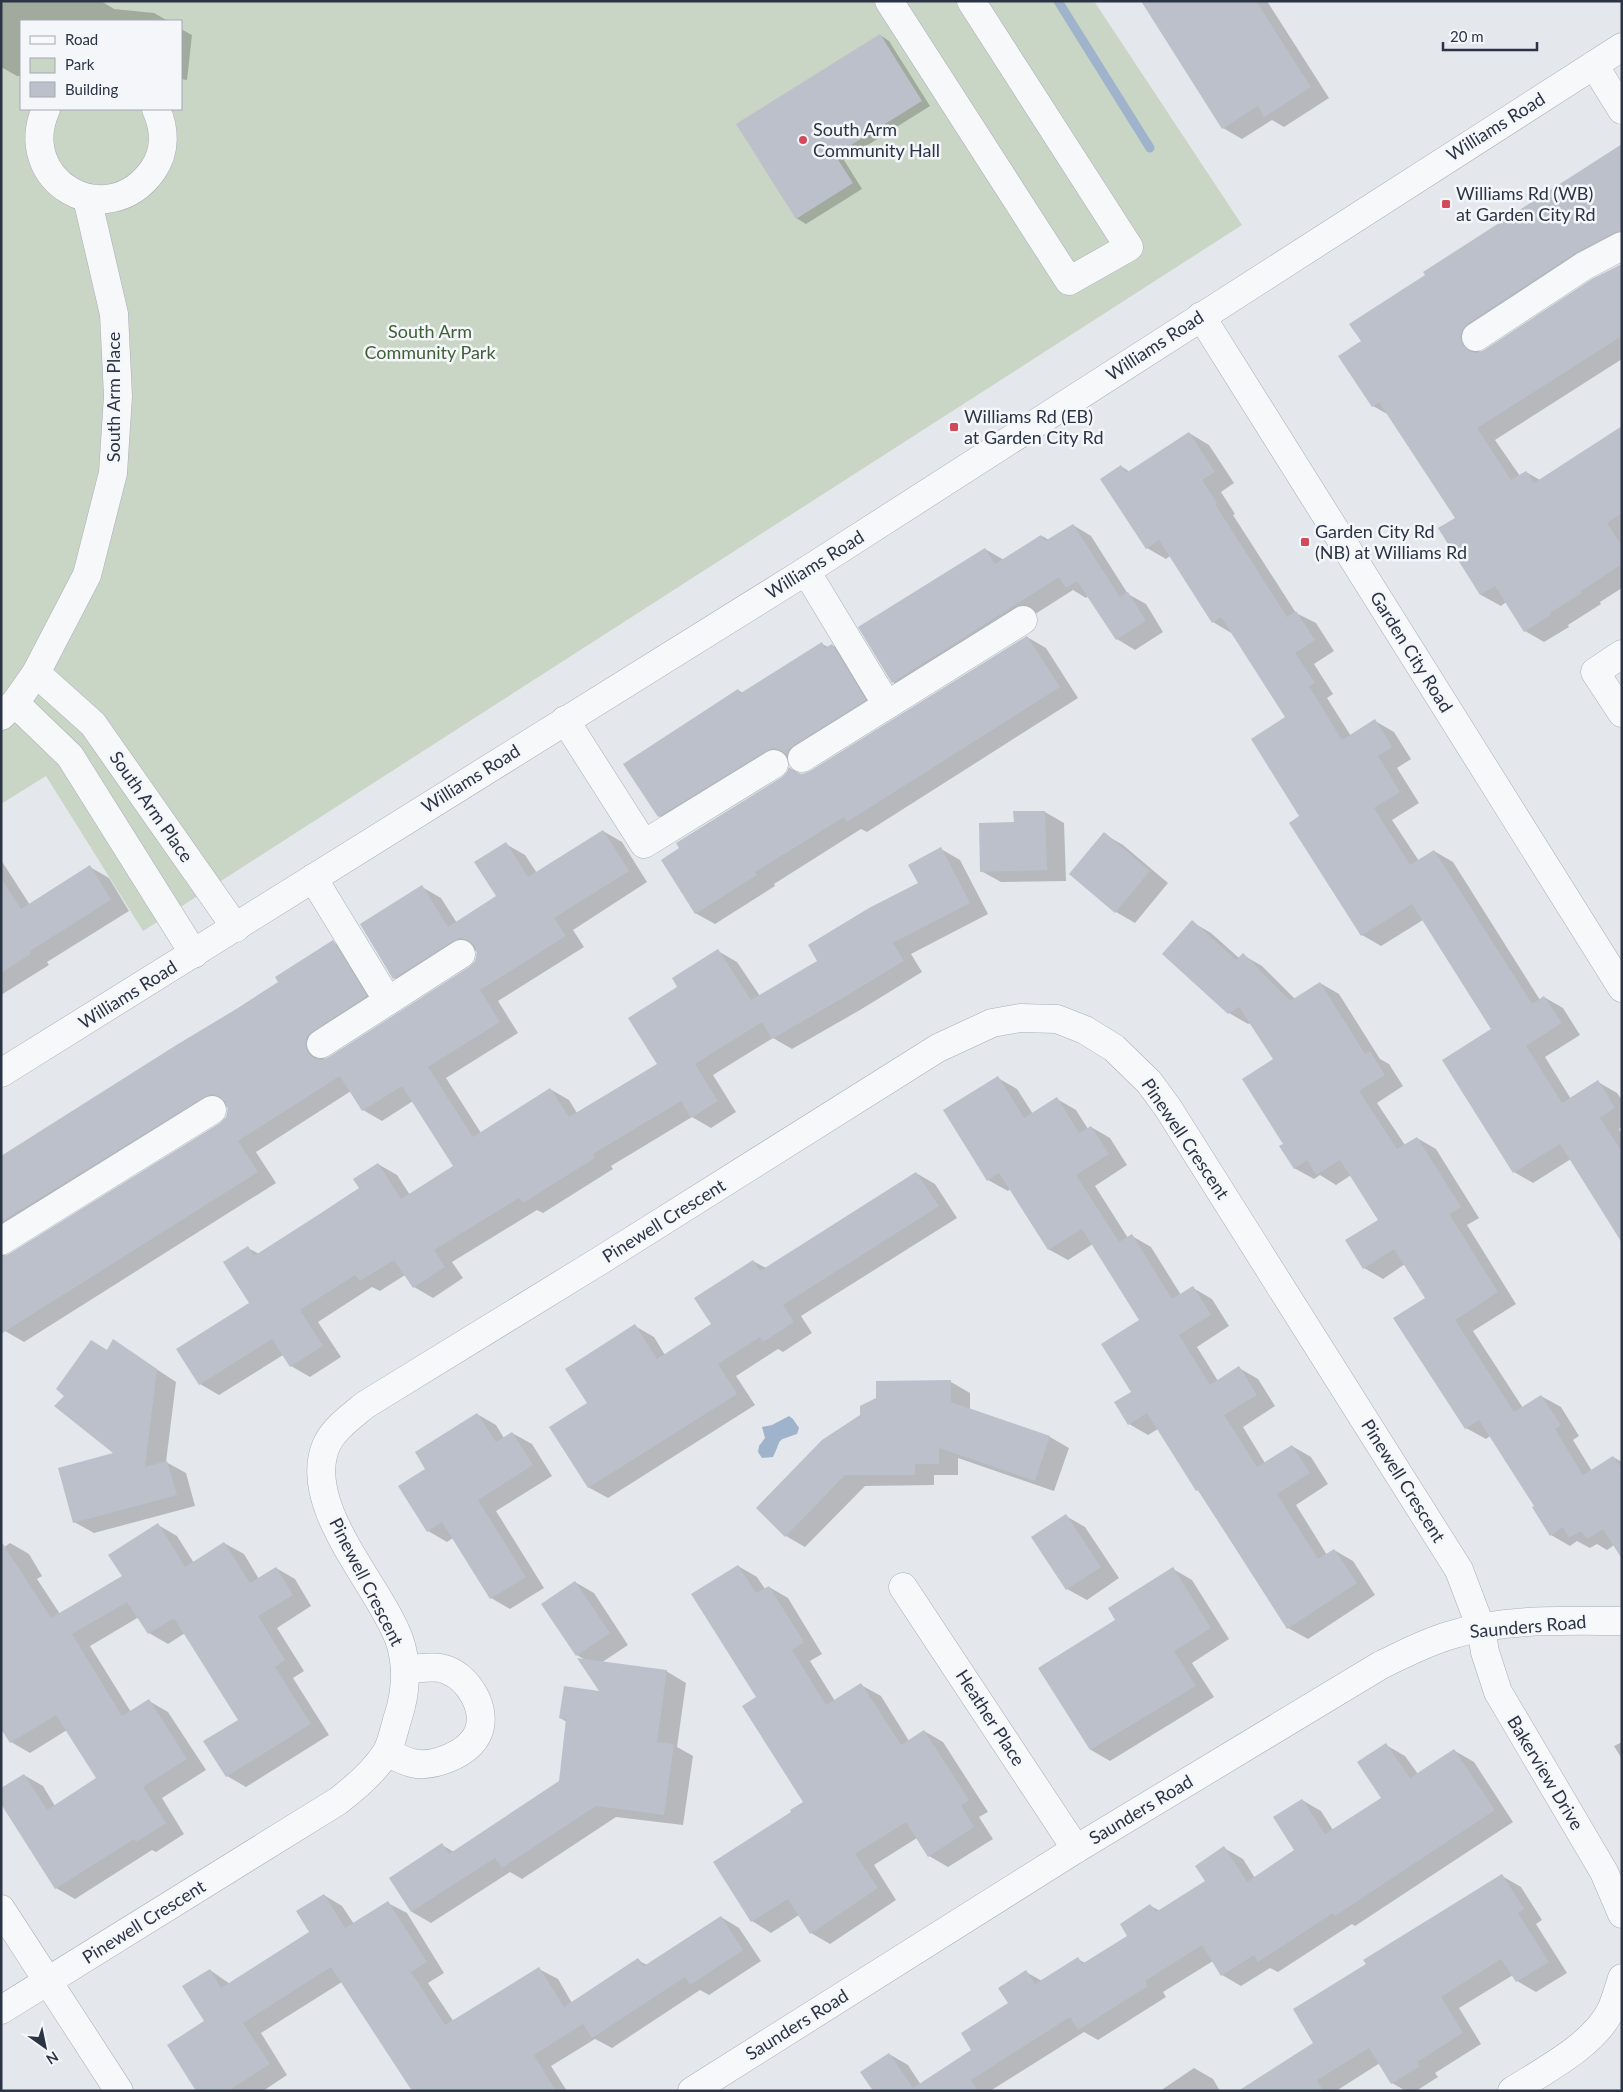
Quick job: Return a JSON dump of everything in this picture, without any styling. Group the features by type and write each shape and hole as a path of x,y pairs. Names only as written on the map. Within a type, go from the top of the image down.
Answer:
{"street":[{"path":"889,1 1069,281 1130,247 971,1"},
{"name":"Williams Road","path":"1,1073 806,571 1622,47"},
{"path":"1594,65 1622,110"},
{"path":"46,110 40,122 38,142 43,162 54,178 69,191 87,198 108,199 129,193 146,180 158,163 163,143 162,122 156,110"},
{"name":"South Arm Place","path":"87,198 114,314 118,396 114,473 87,575 36,673 8,710 70,756 194,954"},
{"path":"1476,337 1584,266 1622,246"},
{"name":"Garden City Road","path":"1201,316 1622,988"},
{"path":"806,571 887,705"},
{"path":"802,758 1022,620"},
{"path":"1622,654 1595,672 1622,713"},
{"name":"South Arm Place","path":"36,673 94,724 236,928"},
{"path":"566,720 644,844 774,764"},
{"path":"313,878 388,1001"},
{"path":"321,1044 461,954"},
{"name":"Pinewell Crescent","path":"1,2010 338,1802 366,1777 387,1752 403,1702 405,1668 399,1639 336,1528 324,1490 321,1462 326,1444 341,1426 365,1405 610,1255 938,1048 992,1022 1020,1018 1057,1019 1085,1030 1114,1048 1149,1082 1168,1108 1459,1570 1481,1628"},
{"path":"1,1241 212,1110"},
{"name":"Heather Place","path":"904,1586 1076,1849"},
{"name":"Saunders Road","path":"692,2091 1076,1849 1414,1648 1451,1635 1481,1628 1578,1621 1622,1621"},
{"name":"Bakerview Drive","path":"1481,1628 1485,1652 1498,1692 1604,1872 1622,1914"},
{"path":"387,1752 412,1763 434,1763 466,1750 478,1733 481,1713 473,1693 459,1675 445,1669 405,1668"},
{"path":"1,1909 119,2091"},
{"path":"1512,2091 1553,2065 1593,2035 1617,2012 1622,1978"}],"green space":[{"name":"South Arm Community Park","path":"1,1 1094,1 1242,225 143,931 46,776 1,804"}],"water":[{"path":"789,1416 799,1428 797,1434 780,1441 773,1457 762,1458 758,1452 759,1446 765,1438 762,1427 772,1425"}],"building":[{"path":"1141,1 1256,1 1311,87 1264,117 1258,106 1222,129"},
{"name":"South Arm Community Hall","path":"880,34 922,101 835,155 853,183 796,219 736,124"},
{"path":"1622,144 1622,231 1615,232 1575,253 1467,324 1462,330 1460,337 1463,345 1469,351 1476,353 1484,350 1592,279 1622,264 1622,336 1477,428 1511,480 1526,471 1534,483 1622,426 1622,513 1607,523 1622,546 1622,564 1524,632 1495,586 1480,595 1438,528 1455,518 1379,402 1372,407 1338,356 1361,341 1349,324 1425,275 1423,272"},
{"path":"1189,432 1215,472 1202,480 1217,503 1215,504 1287,617 1296,611 1315,640 1295,653 1315,683 1309,686 1342,740 1375,719 1392,747 1378,756 1400,792 1374,808 1410,865 1434,850 1532,1004 1544,996 1562,1023 1526,1046 1562,1103 1598,1080 1615,1108 1600,1118 1622,1152 1622,1243 1560,1144 1513,1173 1442,1060 1491,1029 1412,904 1361,936 1289,823 1299,816 1251,739 1285,717 1221,617 1212,623 1159,540 1146,549 1100,479 1121,465 1126,473"},
{"path":"1073,524 1120,597 1128,592 1146,621 1116,640 1077,581 1066,588 1059,577 892,683 858,627 985,548 995,564 1041,535 1045,541"},
{"path":"1027,636 1060,687 847,822 844,817 755,872 757,875 695,914 661,860 679,848 676,843 782,777 789,767 794,772 802,774 810,771"},
{"path":"822,642 825,648 832,644 866,700 794,745 788,750 787,755 781,750 774,748 766,751 658,817 623,764 738,689 741,693"},
{"path":"1013,811 1045,811 1047,870 980,872 979,823 1014,822"},
{"path":"603,830 629,871 554,918 566,936 480,990 500,1022 428,1067 473,1137 550,1088 569,1117 657,1064 628,1018 677,987 672,978 718,949 751,1000 817,961 808,945 869,908 918,883 908,865 941,847 970,903 893,943 904,961 841,999 772,1039 762,1022 695,1064 718,1101 691,1118 681,1101 593,1154 595,1158 523,1203 519,1198 434,1250 445,1267 413,1288 394,1260 360,1281 355,1275 300,1310 323,1346 290,1367 272,1339 199,1385 176,1349 249,1303 223,1262 248,1246 254,1256 359,1188 353,1179 378,1163 401,1199 453,1166 402,1086 362,1111 340,1076 238,1141 258,1172 1,1334 1,1257 9,1254 220,1123 226,1117 228,1109 225,1101 219,1096 211,1094 204,1097 1,1222 1,1156 278,982 275,977 333,940 367,996 307,1036 305,1045 308,1053 313,1058 321,1060 329,1057 469,967 475,961 477,953 474,945 468,940 460,938 393,979 360,924 422,885 448,927 496,896 474,862 506,842 528,877"},
{"path":"1104,832 1150,871 1115,913 1069,874"},
{"path":"90,865 111,900 30,951 31,954 1,973 1,878 21,909"},
{"path":"1192,920 1236,960 1243,953 1290,1001 1320,982 1365,1054 1370,1051 1385,1075 1359,1091 1397,1149 1417,1137 1461,1207 1449,1214 1498,1292 1455,1320 1514,1412 1541,1395 1561,1425 1555,1429 1583,1475 1613,1456 1622,1468 1622,1559 1603,1529 1587,1539 1581,1531 1569,1538 1563,1527 1550,1536 1532,1507 1534,1506 1479,1420 1465,1429 1393,1318 1425,1298 1394,1249 1363,1269 1345,1240 1378,1220 1340,1160 1316,1175 1307,1160 1294,1169 1279,1146 1283,1144 1242,1079 1273,1059 1239,1007 1228,1014 1162,954"},
{"path":"998,1076 1024,1118 1057,1097 1079,1133 1091,1126 1109,1154 1076,1175 1119,1242 1132,1234 1172,1299 1193,1286 1211,1315 1179,1335 1210,1385 1239,1366 1257,1395 1224,1415 1257,1467 1292,1445 1310,1473 1277,1494 1318,1559 1334,1549 1357,1583 1287,1629 1147,1413 1128,1425 1114,1402 1131,1392 1101,1344 1139,1320 1082,1229 1048,1250 999,1173 987,1181 943,1110"},
{"path":"916,1172 939,1206 783,1305 794,1322 763,1342 760,1337 718,1364 737,1394 588,1488 549,1427 587,1403 565,1369 635,1324 657,1359 711,1324 694,1298 753,1260 760,1271"},
{"path":"113,1339 157,1369 145,1467 167,1461 177,1495 73,1523 58,1468 113,1453 54,1406 64,1396 56,1389 91,1340 107,1350"},
{"path":"951,1380 951,1402 1050,1436 1035,1481 939,1448 939,1464 915,1464 915,1475 845,1475 785,1537 756,1508 822,1440 860,1415 860,1406 876,1398 876,1381"},
{"path":"477,1413 496,1442 512,1432 533,1465 478,1500 526,1577 490,1599 442,1522 427,1532 398,1486 425,1469 415,1452"},
{"path":"1066,1514 1101,1567 1066,1590 1031,1537"},
{"path":"158,1523 185,1567 224,1542 250,1583 276,1567 293,1595 258,1616 285,1660 275,1667 311,1724 226,1777 203,1741 238,1720 174,1618 148,1634 127,1602 72,1634 122,1716 149,1699 187,1759 143,1787 166,1823 136,1842 134,1839 55,1889 1,1804 1,1788 24,1774 47,1810 96,1778 56,1715 10,1743 1,1729 1,1541 51,1618 122,1576 108,1555"},
{"path":"738,1565 756,1593 769,1586 804,1642 792,1650 826,1705 861,1683 901,1745 924,1730 969,1800 961,1806 974,1827 928,1857 906,1822 855,1854 878,1888 810,1934 788,1899 751,1922 713,1862 791,1812 790,1810 803,1802 742,1706 756,1697 691,1594"},
{"path":"1173,1567 1211,1628 1174,1651 1196,1686 1090,1750 1038,1668 1115,1620 1108,1608"},
{"path":"575,1581 610,1633 576,1656 541,1604"},
{"path":"577,1658 667,1670 657,1742 674,1744 664,1815 596,1806 502,1868 495,1858 411,1912 389,1878 442,1843 449,1854 559,1781 566,1719 559,1718 564,1686 599,1691"},
{"path":"1386,1743 1410,1778 1454,1749 1495,1810 1335,1916 1333,1913 1258,1962 1254,1955 1221,1976 1202,1945 1145,1981 1148,1986 1078,2030 1070,2017 971,2080 978,2091 873,2091 860,2072 889,2053 913,2088 971,2050 961,2033 1008,2003 998,1988 1026,1970 1035,1984 1078,1957 1082,1964 1127,1936 1120,1924 1150,1904 1156,1912 1205,1881 1195,1866 1224,1846 1247,1882 1294,1850 1273,1817 1302,1799 1325,1834 1381,1798 1357,1762"},
{"path":"1502,1874 1524,1909 1518,1913 1549,1962 1516,1982 1501,1959 1441,1997 1463,2033 1417,2062 1420,2066 1391,2084 1369,2048 1317,2080 1323,2091 1238,2091 1313,2043 1293,2009 1366,1964 1363,1960"},
{"path":"324,1894 345,1928 388,1901 427,1962 411,1972 445,2025 539,1967 564,2007 638,1958 644,1966 721,1916 743,1950 690,1985 685,1977 592,2038 583,2024 534,2055 556,2091 412,2091 331,1967 243,2023 270,2064 228,2091 196,2091 167,2045 204,2021 182,1986 210,1969 221,1988 309,1932 296,1911"}],"waterway":[{"path":"1058,1 1150,148"}],"place":[{"name":"South Arm Community Hall","path":"803,140"},
{"name":"Williams Rd (WB) at Garden City Rd","path":"1446,204"},
{"name":"Williams Rd (EB) at Garden City Rd","path":"954,427"},
{"name":"Garden City Rd (NB) at Williams Rd","path":"1305,542"}]}
